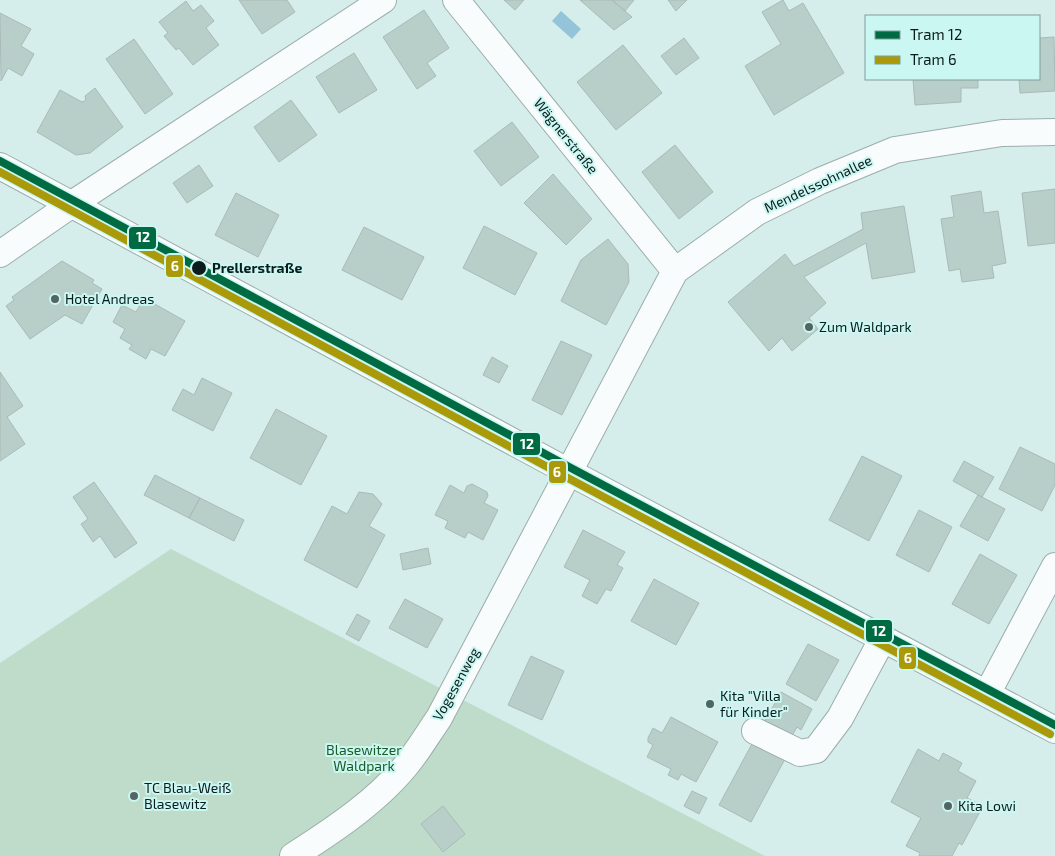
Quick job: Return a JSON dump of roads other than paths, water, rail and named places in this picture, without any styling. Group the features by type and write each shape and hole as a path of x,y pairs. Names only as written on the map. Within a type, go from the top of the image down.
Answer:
{"street":[{"path":"0,254 71,204 383,0"},
{"name":"Wägnerstraße","path":"456,0 675,272"},
{"name":"Mendelssohnallee","path":"569,472 675,272 757,212 820,181 895,150 1002,134 1055,132"},
{"path":"0,166 569,472 1055,730"},
{"name":"Vogesenweg","path":"293,856 348,819 377,795 410,760 439,718 569,472"},
{"path":"987,694 1055,566"},
{"path":"755,731 800,753 816,750 840,718 883,638"}],"water":[{"path":"561,11 581,29 572,39 552,21"}],"tram line":[{"name":"12","path":"0,161 571,468 1055,725"},
{"name":"6","path":"0,172 566,477 1050,734"}],"place":[{"name":"Prellerstraße","path":"199,268"},
{"name":"Hotel Andreas","path":"55,299"},
{"name":"Zum Waldpark","path":"809,327"},
{"name":"Kita \"Villa für Kinder\"","path":"710,704"},
{"name":"TC Blau-Weiß Blasewitz","path":"134,796"},
{"name":"Kita Lowi","path":"948,806"}],"park label":[{"name":"Blasewitzer Waldpark","path":"364,758"}]}
